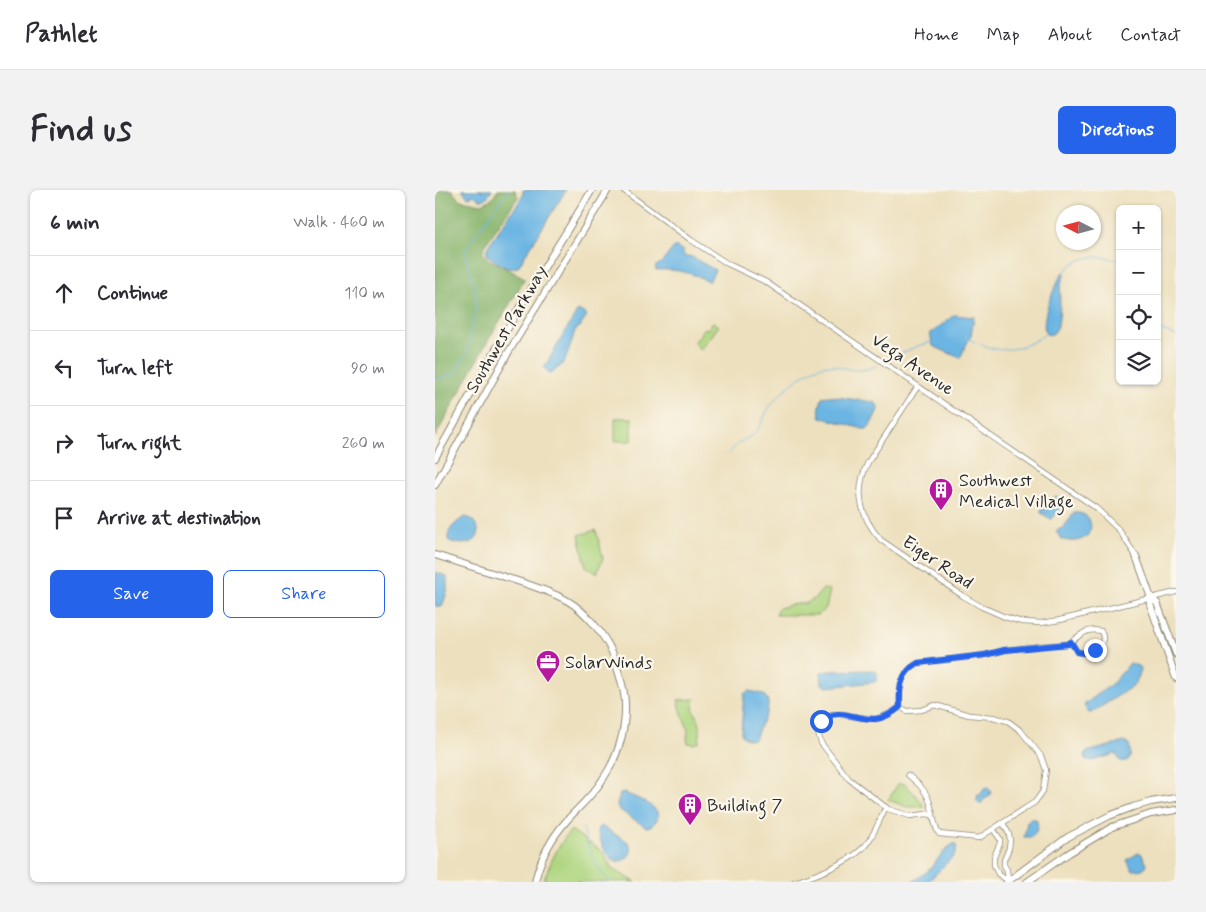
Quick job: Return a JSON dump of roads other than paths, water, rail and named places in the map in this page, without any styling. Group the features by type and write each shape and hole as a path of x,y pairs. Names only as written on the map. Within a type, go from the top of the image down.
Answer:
{"main road":[{"name":"Southwest Parkway","path":"435,458 518,310 592,190"},
{"name":"Southwest Parkway","path":"435,485 508,353 608,190"},
{"path":"435,555 545,590 569,602 588,618 598,630 612,653 621,682 625,702 625,719 621,741 613,761 599,785 567,820 552,840 537,872 535,882"},
{"name":"Vega Avenue","path":"1136,556 1151,598 1150,604 1176,678"},
{"name":"Vega Avenue","path":"1151,598 1157,603 1176,654"},
{"path":"1008,882 1067,837 1109,816 1151,802 1176,798"},
{"path":"1027,882 1069,852 1112,827 1151,814 1176,810"}],"street":[{"name":"Vega Avenue","path":"623,190 706,250 728,264 766,282 1096,508 1119,530 1136,556"},
{"name":"Eiger Road","path":"918,386 867,462 863,474 860,489 862,509 870,526 881,540 969,600 1022,622 1049,622 1176,592"},
{"path":"900,707 899,694 902,680 908,668 918,663 985,655 1005,650 1068,644 1086,630 1101,630 1103,635 1102,642 1095,650 1084,653 1077,652 1071,642"},
{"path":"900,707 907,711 922,710 935,705 969,715 993,717 1007,721 1021,731 1041,756 1046,770 1043,791 1035,802 979,838 939,834 928,797 922,788 908,775"},
{"path":"900,707 891,714 877,719 831,714 821,721 818,726 818,734 821,743 849,779 886,807 910,816 933,815"},
{"path":"794,882 809,878 858,853 868,842 886,807"},
{"path":"1003,823 1010,840 1009,848 1003,860 1007,870 1008,882"},
{"path":"993,829 1000,839 994,857 994,865 998,874 1008,882"}],"water":[{"path":"462,190 492,190 482,200 474,195 468,197"},
{"path":"523,190 566,190 518,267 514,268 502,265 488,256 486,251 521,199"},
{"path":"675,246 683,251 684,256 690,256 715,270 709,282 684,272 656,270 655,267 662,262"},
{"path":"1063,272 1065,274 1060,288 1058,325 1051,334 1046,334 1044,328 1046,312 1052,294"},
{"path":"578,310 587,315 580,327 575,330 564,362 550,373 544,368"},
{"path":"954,315 974,317 971,335 960,358 933,346 930,334"},
{"path":"823,397 874,402 878,406 878,410 869,428 863,429 821,417 821,402"},
{"path":"1056,496 1065,502 1051,519 1041,513 1041,510 1046,503"},
{"path":"1074,513 1087,517 1091,528 1083,539 1075,541 1063,540 1056,531 1064,527"},
{"path":"465,517 472,519 477,527 478,534 476,538 463,544 448,540 449,532 453,526"},
{"path":"435,572 447,576 447,592 442,607 435,606"},
{"path":"1130,663 1140,668 1139,676 1134,685 1092,713 1089,713 1084,706 1085,704 1113,683"},
{"path":"875,670 877,680 875,682 827,687 822,684 821,672"},
{"path":"749,691 764,695 768,703 765,715 753,740 744,737 741,732 744,694"},
{"path":"1124,742 1129,744 1130,747 1130,757 1127,760 1120,761 1115,754 1093,761 1086,759 1085,755 1087,752"},
{"path":"988,788 991,791 990,796 979,804 977,796 982,793 983,789"},
{"path":"624,793 653,807 658,816 654,824 646,827 618,809 617,805 620,794"},
{"path":"1031,819 1036,819 1037,829 1032,837 1024,837 1027,822"},
{"path":"601,826 628,842 631,850 625,859 613,861 603,848 597,830"},
{"path":"953,844 957,848 954,856 928,882 912,882 928,871 946,849"},
{"path":"1141,853 1147,864 1143,869 1132,870 1127,860"}],"waterway":[{"path":"435,380 455,374 467,352 476,307 475,289 465,253 468,245 505,194 510,190"},
{"path":"1064,273 1069,267 1082,259 1105,257 1116,260"},
{"path":"1161,330 1176,336"},
{"path":"969,339 982,345 1002,350 1029,344 1046,333"},
{"path":"888,360 933,341"},
{"path":"728,454 739,443 756,432 773,402 791,384 805,374 824,365 851,370 867,369 876,366"},
{"path":"583,828 596,864 611,882"}],"place":[{"name":"Southwest Medical Village","path":"941,511"},
{"name":"SolarWinds","path":"548,683"},
{"name":"Building 7","path":"690,826"}]}
